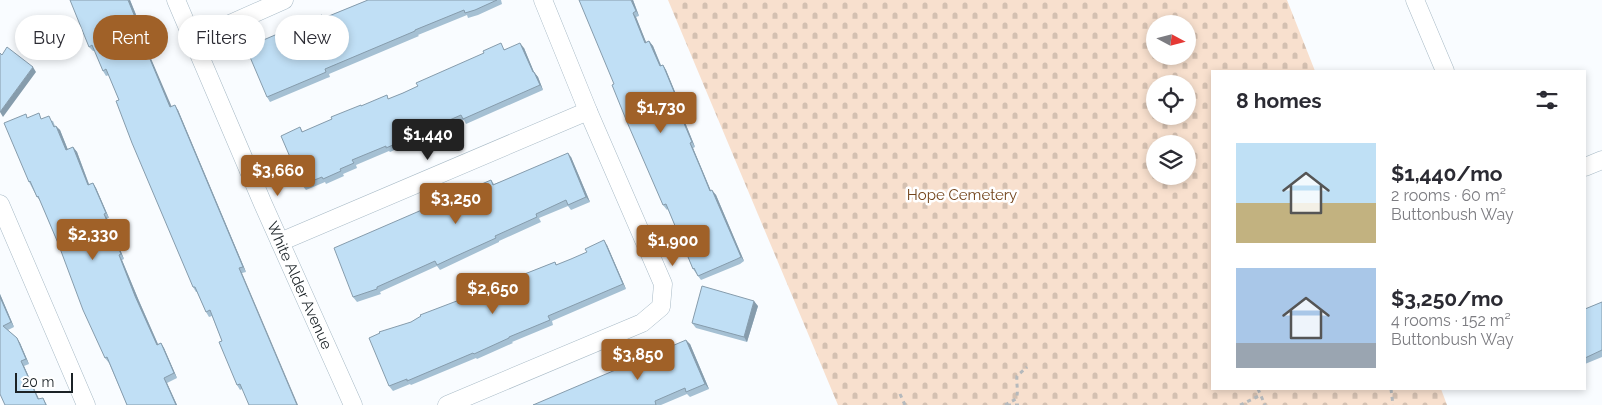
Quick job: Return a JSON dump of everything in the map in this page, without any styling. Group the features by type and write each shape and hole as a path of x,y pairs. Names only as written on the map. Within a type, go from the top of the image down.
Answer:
{"street":[{"name":"White Alder Avenue","path":"176,0 183,15"},
{"path":"250,15 284,0"},
{"path":"447,405 642,323 661,307 663,284 588,111 543,0"},
{"path":"1415,0 1445,70"},
{"name":"White Alder Avenue","path":"203,60 280,242 354,405"},
{"path":"280,242 588,111"},
{"path":"1586,167 1602,160"},
{"path":"0,204 86,405"}],"path":[{"path":"1006,405 1016,399 1018,392 1017,376 1027,367"},
{"path":"1258,390 1265,405"},
{"path":"1390,390 1393,405"},
{"path":"900,394 905,405"},
{"path":"1240,405 1261,395"},
{"path":"1006,405 1021,405"}],"green space":[{"name":"Hope Cemetery","path":"668,0 1287,0 1315,70 1211,70 1211,390 1441,390 1447,405 838,405"}],"building":[{"path":"70,0 128,0 134,15 93,15 93,47 92,45 89,47 83,32 83,15 76,15"},
{"path":"368,0 497,0 475,10 465,13 464,10 349,59 349,15 331,15"},
{"path":"579,0 631,0 636,11 633,13 645,43 649,41 660,66 663,65 677,99 674,100 692,142 690,143 741,257 698,276 693,269 666,204 663,205 627,122 612,85 614,84"},
{"path":"275,35 275,60 346,60 325,69 326,72 324,73 267,97 251,60 265,60 265,39"},
{"path":"501,43 504,50 520,43 540,85 463,119 461,115 386,148 386,146 352,160 354,163 340,169 341,171 302,185 281,136 300,127 302,132 332,119 331,117 387,95 388,99 403,93 418,86 416,83 484,53 483,51"},
{"path":"7,47 15,53 15,60 24,60 33,67 0,112 0,53 2,55"},
{"path":"98,60 150,60 170,107 175,105 243,267 239,268 297,405 249,405 240,384 237,385 219,342 222,341 210,310 206,312 195,287 193,287 132,143 116,101 119,100 106,69 103,71"},
{"path":"39,113 41,119 49,116 54,127 56,126 66,150 73,147 88,185 93,183 106,213 104,214 121,254 119,255 135,296 157,345 161,343 174,373 164,378 176,405 127,405 107,357 105,358 83,310 58,243 4,123 26,114 27,118"},
{"path":"568,153 586,197 568,205 566,200 536,214 537,217 495,236 496,238 437,265 435,261 377,287 377,289 353,297 334,248 491,180 493,185"},
{"path":"604,240 623,284 548,316 550,320 474,354 407,381 407,379 389,386 369,338 379,332 411,322 420,315 462,299 493,284 511,277 512,279 555,262 556,265 571,259 587,252 585,249"},
{"path":"702,286 754,301 744,337 692,323"},
{"path":"0,297 11,322 3,326 17,338 26,359 21,361 38,399 43,398 46,405 5,405 0,394"},
{"path":"1602,302 1602,350 1586,358 1586,309"},
{"path":"686,340 705,384 686,392 685,388 655,401 656,405 533,405"}]}
